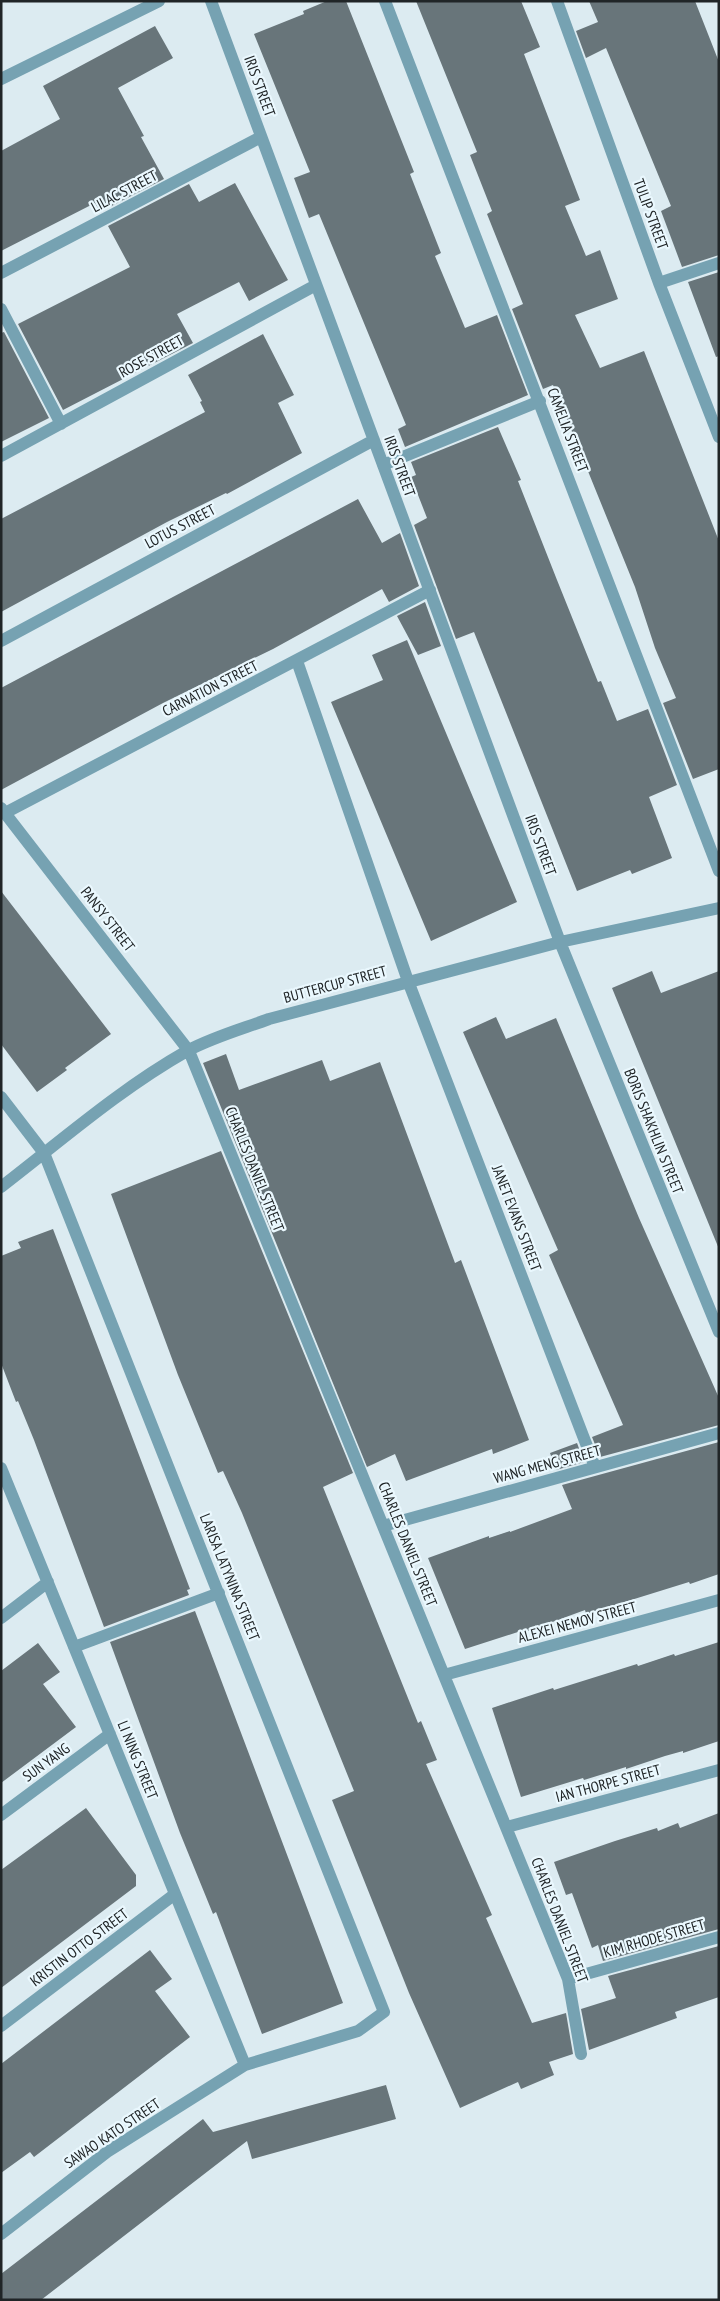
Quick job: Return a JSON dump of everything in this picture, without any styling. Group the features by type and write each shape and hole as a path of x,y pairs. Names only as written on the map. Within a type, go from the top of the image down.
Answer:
{"street":[{"path":"1,79 159,1"},
{"name":"IRIS STREET","path":"211,1 560,942"},
{"name":"CAMELIA STREET","path":"385,1 719,871"},
{"name":"TULIP STREET","path":"558,1 658,283 719,437"},
{"name":"LILAC STREET","path":"1,273 261,137"},
{"path":"658,283 719,263"},
{"name":"ROSE STREET","path":"1,456 316,285"},
{"path":"1,309 61,424"},
{"path":"383,466 540,401"},
{"name":"LOTUS STREET","path":"1,641 374,440"},
{"name":"CARNATION STREET","path":"3,810 297,661 430,590"},
{"name":"JANET EVANS STREET","path":"297,661 408,981 595,1467"},
{"name":"PANSY STREET","path":"3,810 189,1051"},
{"name":"BUTTERCUP STREET","path":"1,1187 108,1103 189,1051 269,1019 560,942 719,908"},
{"name":"BORIS SHAKHLIN STREET","path":"560,942 719,1332"},
{"name":"CHARLES DANIEL STREET","path":"189,1051 568,1979 581,2054"},
{"name":"LARISA LATYNINA STREET","path":"1,1097 44,1153 384,2012"},
{"name":"WANG MENG STREET","path":"383,1526 719,1433"},
{"name":"LI NING STREET","path":"1,1468 245,2065"},
{"path":"1,1618 48,1582"},
{"path":"74,1647 218,1593"},
{"name":"ALEXEI NEMOV STREET","path":"444,1675 719,1600"},
{"name":"SUN YANG","path":"1,1815 110,1734"},
{"name":"IAN THORPE STREET","path":"506,1827 719,1770"},
{"name":"KRISTIN OTTO STREET","path":"1,2026 175,1894"},
{"name":"KIM RHODE STREET","path":"568,1979 719,1937"},
{"name":"SAWAO KATO STREET","path":"1,2234 107,2152 245,2065 358,2031 384,2012"}],"building":[{"path":"327,1 346,1 414,172 410,174 441,253 435,256 465,328 497,315 528,395 405,447 398,429 406,425 319,214 309,218 294,178 310,172 254,34 304,14 303,11"},
{"path":"416,1 521,1 540,47 524,54 580,200 565,206 586,256 600,250 618,299 575,315 600,368 644,351 719,541 719,769 693,779 663,703 676,698 655,648 635,587 553,385 543,389 512,309 523,304 487,214 492,211 470,155 477,152"},
{"path":"589,1 695,1 719,62 719,255 682,267 661,211 671,206 606,48 586,58 576,31 598,22"},
{"path":"155,26 173,58 118,88 144,136 141,137 164,179 100,212 95,203 1,251 1,151 60,119 43,86"},
{"path":"235,183 288,280 249,301 239,282 177,314 193,343 63,410 18,324 130,267 108,226 189,184 199,202"},
{"path":"719,272 719,356 716,357 688,282"},
{"path":"4,332 49,418 1,442 1,333"},
{"path":"263,334 294,395 278,403 302,453 227,494 167,522 1,612 1,519 205,412 200,402 202,401 188,375"},
{"path":"498,427 521,480 518,481 598,682 601,681 617,721 648,709 677,785 649,797 672,858 632,874 630,870 577,891 474,632 456,639 414,525 427,518 411,477 416,475 411,462"},
{"path":"358,499 382,543 400,533 419,586 389,602 382,589 273,649 163,703 1,790 1,688"},
{"path":"425,602 441,646 418,655 397,616"},
{"path":"407,640 517,902 431,941 331,702 383,680 372,655"},
{"path":"1,891 111,1034 65,1068 67,1070 37,1092 1,1044"},
{"path":"652,971 661,993 719,971 719,1249 612,988"},
{"path":"496,1017 506,1039 556,1018 639,1218 719,1398 719,1425 600,1457 592,1437 623,1425 549,1255 558,1250 463,1032"},
{"path":"226,1054 239,1090 322,1060 330,1081 380,1062 455,1263 461,1260 529,1440 493,1454 492,1449 406,1481 395,1454 367,1467 203,1063"},
{"path":"221,1151 353,1473 323,1487 418,1723 421,1721 437,1760 426,1764 492,1915 486,1918 532,2023 566,2013 573,2054 549,2062 554,2075 521,2089 518,2082 460,2108 409,1993 332,1800 354,1791 242,1513 223,1471 218,1473 178,1375 111,1194"},
{"path":"53,1229 190,1589 187,1590 189,1595 104,1627 34,1440 18,1401 16,1402 1,1363 1,1256 21,1248 18,1242"},
{"path":"719,1442 719,1574 586,1614 585,1610 528,1631 527,1629 465,1649 428,1558 489,1536 489,1538 510,1532 572,1509 562,1485"},
{"path":"577,1443 584,1462 556,1470 550,1453"},
{"path":"195,1611 343,2003 262,2034 216,1912 213,1914 180,1833 110,1642"},
{"path":"719,1642 719,1741 683,1753 683,1751 584,1780 583,1778 521,1797 492,1708 553,1688 554,1690 637,1664 638,1666"},
{"path":"38,1643 60,1672 43,1684 76,1727 1,1783 1,1671"},
{"path":"86,1808 136,1875 136,1886 1,1988 1,1870"},
{"path":"719,1813 719,1929 603,1961 598,1945 592,1948 572,1893 566,1895 554,1862 657,1828 658,1831 678,1823 680,1828"},
{"path":"719,1946 719,1997 675,2012 677,2018 589,2050 581,2009 616,1998 608,1976"},
{"path":"150,1950 172,1979 155,1991 190,2037 34,2157 30,2152 1,2173 1,2064"},
{"path":"386,2085 396,2119 252,2159 247,2141 41,2300 1,2300 1,2274 203,2119 213,2132"}]}
